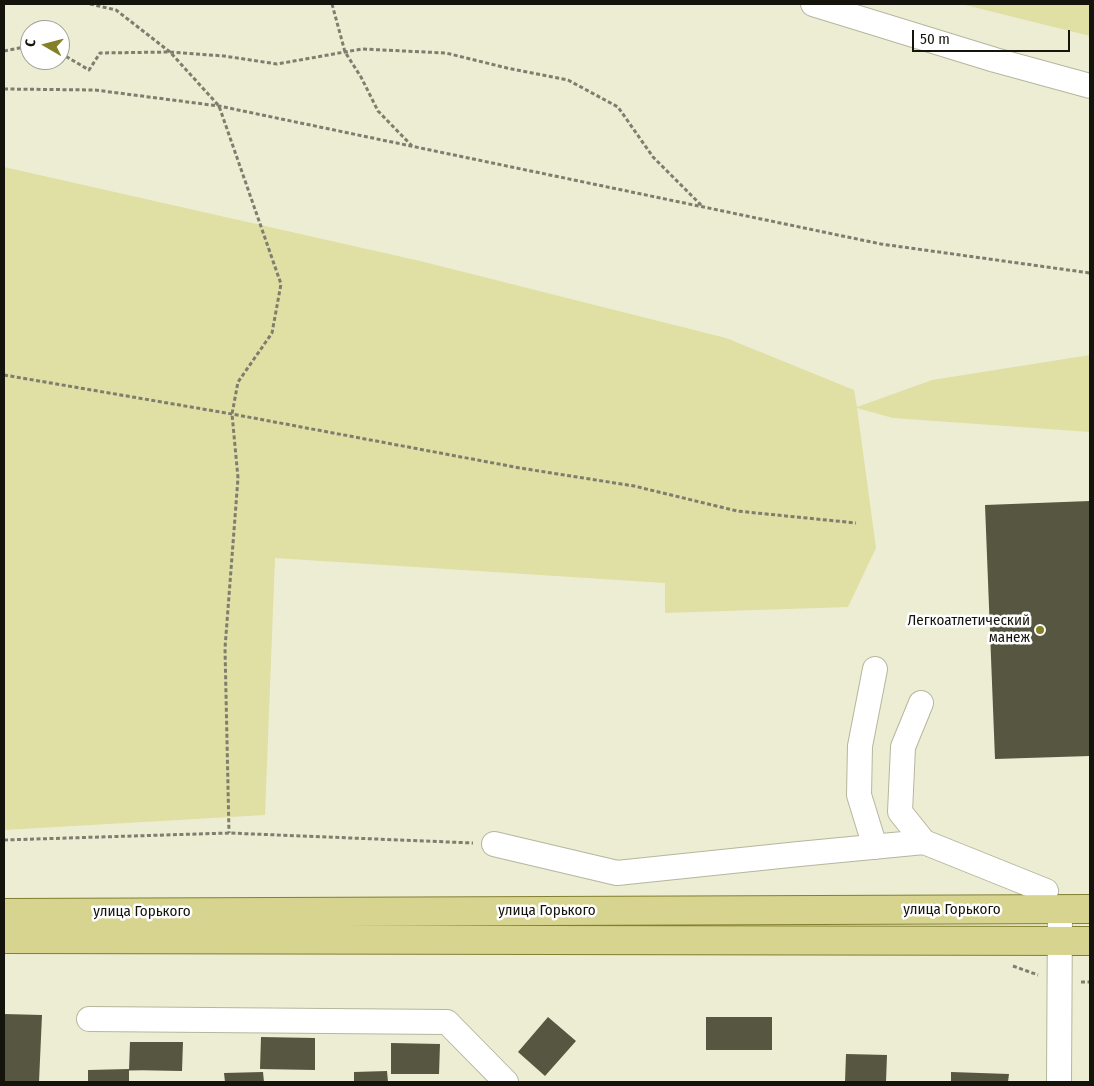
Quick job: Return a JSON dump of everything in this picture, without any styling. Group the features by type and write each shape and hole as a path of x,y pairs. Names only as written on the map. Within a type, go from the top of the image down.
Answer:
{"main road":[{"name":"улица Горького","path":"4,913 1053,900 1090,910"},
{"name":"улица Горького","path":"4,939 1090,941"}],"street":[{"path":"813,4 996,60 1090,86"},
{"path":"874,669 860,746 859,795 875,847"},
{"path":"921,703 903,747 900,812 924,842 1053,900 1060,941 1059,1082"},
{"path":"494,844 617,873 924,842"},
{"path":"89,1020 447,1022 506,1082"}],"path":[{"path":"90,4 116,10 170,52 219,106 281,284 272,333 238,382 232,414 238,478 225,648 229,833"},
{"path":"332,4 345,52 361,77 378,111 413,147"},
{"path":"4,51 20,48"},
{"path":"70,57 89,70 100,53 170,52 224,56 277,64 362,48 446,52 507,68 568,80 618,106 653,157 704,208"},
{"path":"4,89 95,90 219,106 880,244 1090,273"},
{"path":"4,375 232,414 520,468 634,486 737,511 856,523"},
{"path":"4,840 229,833 494,844"}],"shaded area":[{"path":"961,4 1090,4 1090,36"},
{"path":"4,167 420,261 726,338 854,390 857,407 932,380 1090,355 1090,432 893,418 857,408 876,548 848,607 665,613 665,583 275,558 265,815 4,830"}],"building":[{"name":"Легкоатлетический манеж","path":"1090,501 1090,756 995,759 985,505"},
{"path":"4,1014 42,1015 39,1082 4,1082"},
{"path":"548,1017 576,1041 545,1076 518,1052"},
{"path":"706,1017 772,1017 772,1050 706,1050"},
{"path":"261,1037 315,1038 315,1070 260,1069"},
{"path":"130,1042 183,1042 182,1071 129,1070"},
{"path":"391,1043 440,1044 439,1074 391,1074"},
{"path":"846,1054 887,1055 886,1082 845,1082"},
{"path":"129,1069 129,1082 88,1082 88,1070"},
{"path":"387,1071 388,1082 354,1082 354,1072"},
{"path":"263,1072 264,1082 225,1082 224,1073"},
{"path":"951,1072 1009,1074 1008,1082 951,1082"}],"place":[{"name":"Легкоатлетический манеж","path":"1040,630"}]}
